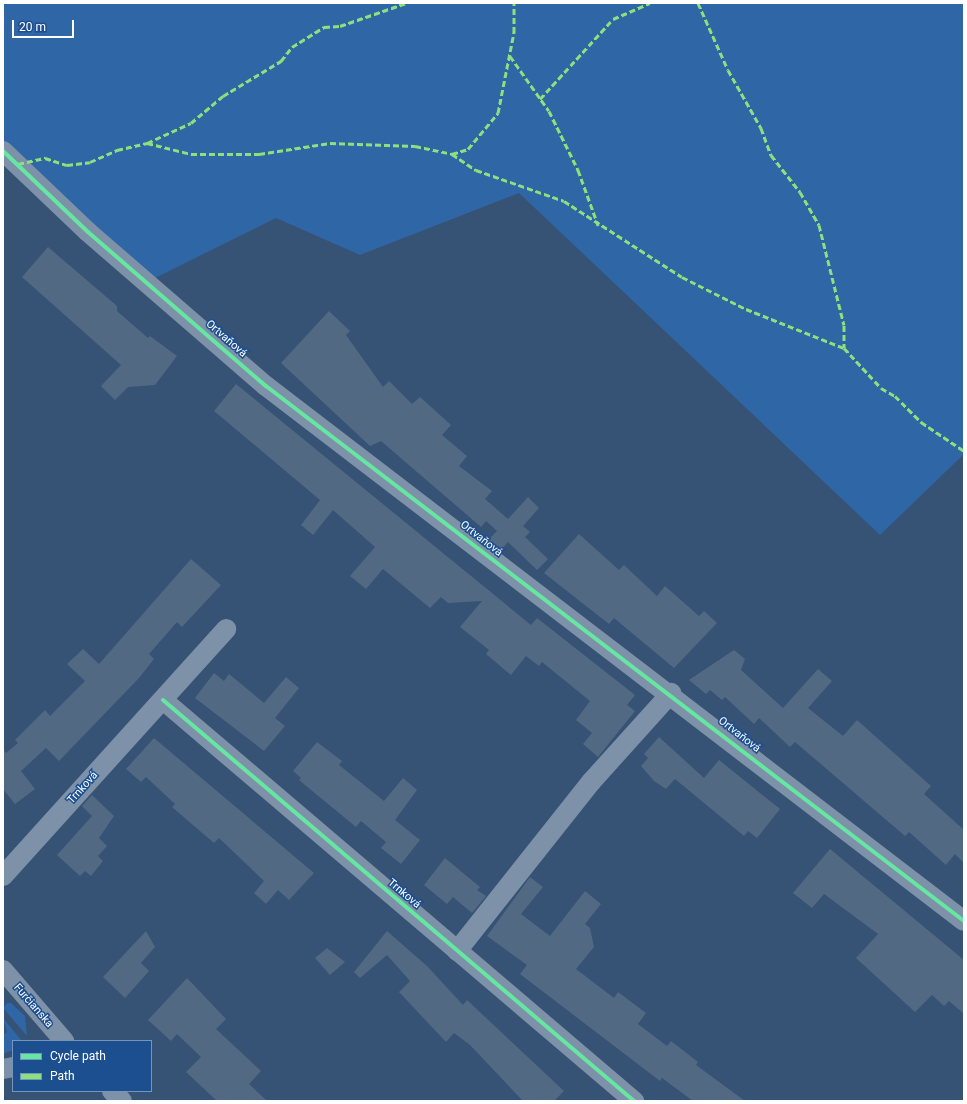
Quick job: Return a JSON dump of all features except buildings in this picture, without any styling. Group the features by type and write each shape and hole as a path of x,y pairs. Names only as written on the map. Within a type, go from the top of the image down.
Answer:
{"street":[{"name":"Ortvaňová","path":"3,151 88,232 266,386 671,693 964,921"},
{"name":"Trnková","path":"3,876 226,629"},
{"path":"457,951 591,782 671,693"},
{"name":"Trnková","path":"163,700 634,1101"},
{"name":"Furčianska","path":"3,970 59,1040"},
{"path":"113,1092 122,1101"}],"shaded area":[{"path":"3,3 964,3 964,454 880,535 519,193 360,255 276,218 149,281 3,142"},
{"path":"7,1003 11,1003 25,1016 27,1036 3,1008"},
{"path":"3,1018 21,1040 12,1040 12,1050 3,1054 3,1035 7,1032"}],"marked path":[{"path":"147,143 191,123 223,96 281,61 292,47 324,27 340,26 406,3"},
{"path":"452,154 468,149 498,113 514,32 514,3"},
{"path":"540,99 613,19 650,3"},
{"path":"698,3 728,70 761,128 771,155 800,192 819,225 844,325 844,348"},
{"path":"510,56 549,111 578,170 598,225"},
{"path":"18,164 45,158 67,165 90,162 117,150 147,143 191,154 259,154 330,143 415,146 452,154 476,170 564,201 682,277 746,309 844,348 881,388 895,396 921,422 964,451"}],"cycle path":[{"path":"3,151 88,232 266,386 964,921"},
{"path":"163,700 634,1101"}]}
